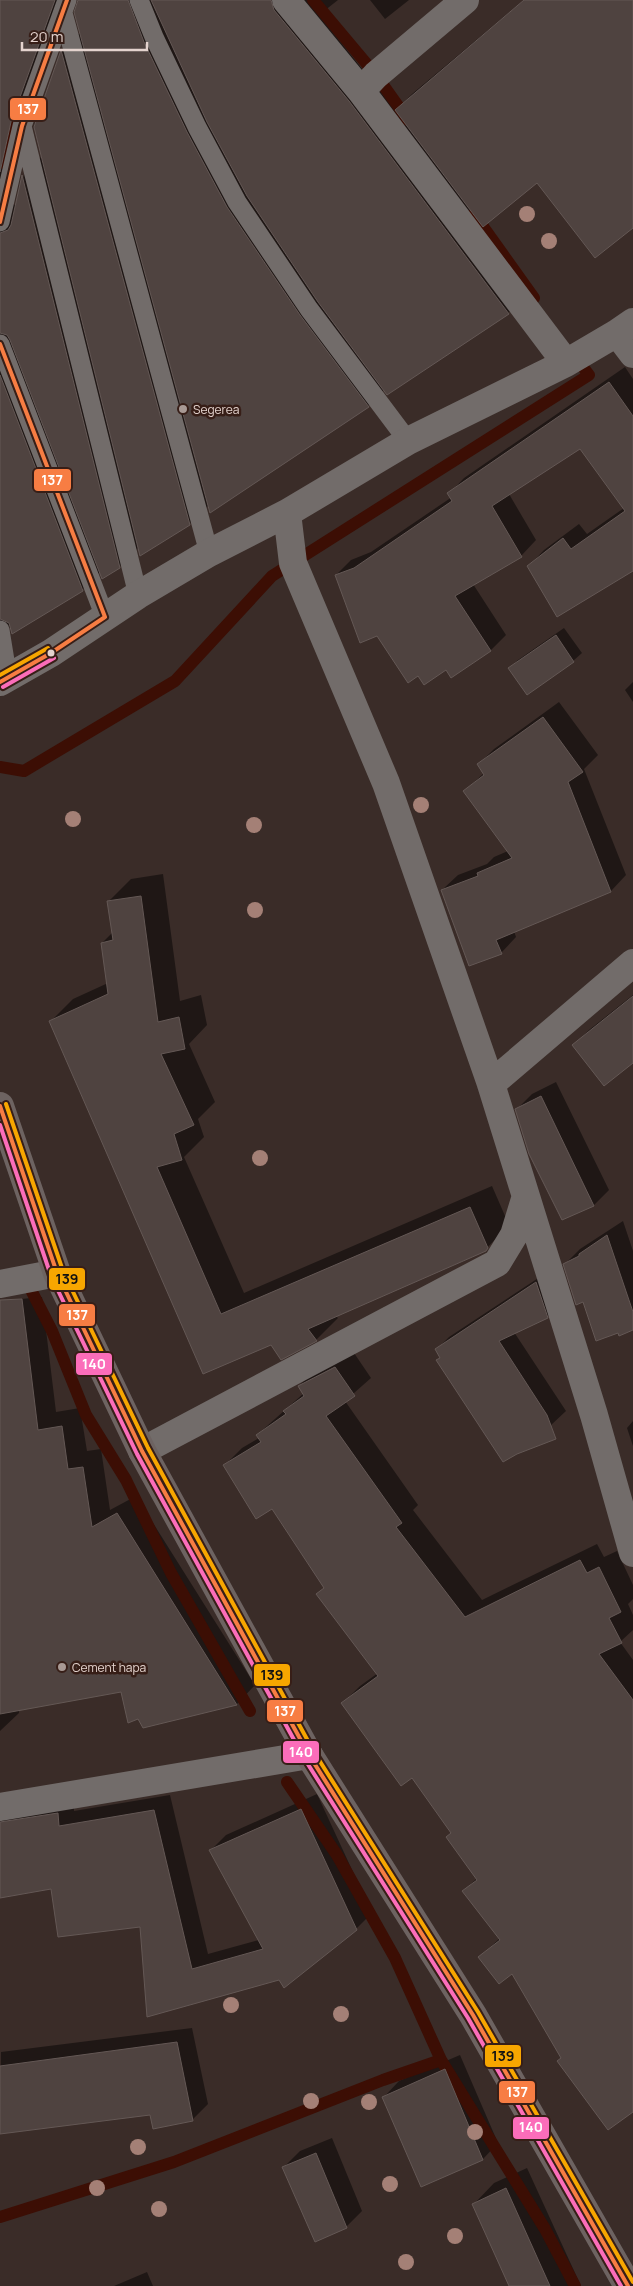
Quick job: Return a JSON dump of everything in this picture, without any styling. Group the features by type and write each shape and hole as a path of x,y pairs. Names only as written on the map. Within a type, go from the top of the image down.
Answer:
{"main road":[{"path":"0,1106 57,1272 142,1451 309,1756 473,2015 628,2286"}],"street":[{"path":"286,0 361,90 566,362"},
{"path":"361,90 376,75 465,0"},
{"path":"4,681 138,595 209,553 287,513 408,441 566,362 628,336"},
{"path":"287,513 293,563 386,783 491,1084 525,1199 594,1416 633,1553"},
{"path":"491,1084 633,963"},
{"path":"142,1451 497,1263 514,1236 525,1199"},
{"path":"0,1284 57,1272"},
{"path":"0,1807 309,1756"}],"lane":[{"path":"139,0 154,37 197,127 237,202 309,309 408,441"},
{"path":"0,222 22,126 65,6"},
{"path":"65,6 209,553"},
{"path":"22,126 138,595"},
{"path":"0,344 105,617"},
{"path":"0,630 4,681"}],"building":[{"path":"0,0 55,0 11,122 0,172"},
{"path":"78,0 128,0 144,42 187,132 227,207 300,315 369,407 210,513 74,12"},
{"path":"151,0 271,0 274,10 349,101 509,314 387,395 318,302 247,196 207,122"},
{"path":"524,0 633,0 633,228 595,258 537,183 483,227 395,110"},
{"path":"61,50 190,525 140,556 34,127"},
{"path":"22,175 120,568 102,579 10,340 7,335 0,333 0,233 8,230 11,225"},
{"path":"0,375 83,591 12,634 9,623 0,619"},
{"path":"609,382 633,416 633,571 557,617 527,566 563,538 571,549 625,511 580,449 492,506 522,557 455,596 491,651 451,678 446,670 424,685 418,676 408,683 377,636 360,643 335,575 354,568 452,501 447,493"},
{"path":"556,635 574,662 527,695 508,668"},
{"path":"543,717 583,772 568,782 611,892 496,940 502,954 469,966 441,890 478,876 477,873 512,858 463,791 484,775 477,764"},
{"path":"141,896 158,1022 179,1017 185,1049 161,1054 194,1125 174,1134 182,1160 157,1167 221,1314 470,1207 488,1248 486,1251 308,1329 317,1341 281,1360 271,1345 203,1374 49,1021 108,994 101,943 113,940 107,901"},
{"path":"633,996 633,1063 604,1086 572,1045"},
{"path":"541,1096 594,1206 562,1220 529,1154 515,1109"},
{"path":"607,1235 633,1312 633,1330 619,1336 618,1333 596,1341 583,1302 576,1305 563,1264 579,1256 579,1254"},
{"path":"536,1282 548,1318 499,1341 547,1415 556,1439 517,1454 503,1462 436,1360 440,1358 435,1349"},
{"path":"22,1299 38,1430 62,1426 68,1469 83,1467 92,1527 117,1513 237,1705 143,1728 138,1719 128,1723 121,1692 0,1714 0,1300"},
{"path":"335,1367 355,1396 326,1416 402,1523 396,1527 465,1617 580,1560 587,1573 599,1567 621,1612 609,1618 622,1643 599,1654 633,1700 633,2112 608,2130 557,2061 561,2058 512,1974 499,1984 478,1957 500,1940 462,1891 477,1880 446,1837 451,1833 412,1778 401,1786 341,1703 378,1676 316,1594 324,1588 272,1509 256,1519 223,1465 261,1442 256,1435 286,1414 283,1411 304,1396 298,1386"},
{"path":"301,1809 357,1930 284,1988 279,1980 147,2017 140,1927 58,1937 51,1889 0,1898 0,1822 58,1813 59,1826 154,1810 192,1969 263,1949 209,1850"},
{"path":"177,2042 193,2121 153,2129 150,2115 0,2134 0,2066"},
{"path":"445,2069 483,2160 421,2187 382,2097"},
{"path":"316,2153 347,2228 315,2242 282,2167"},
{"path":"506,2188 550,2286 509,2286 472,2204"}],"waterway":[{"path":"313,0 376,75 408,120"},
{"path":"0,163 16,122"},
{"path":"474,214 534,298"},
{"path":"0,767 24,771 175,681 272,576 589,375 574,355"},
{"path":"20,1283 28,1284 52,1331 86,1415 126,1480 171,1573 250,1711"},
{"path":"287,1782 337,1855 395,1958 441,2060 545,2229 575,2286"},
{"path":"0,2217 174,2162 383,2080 441,2060"}],"transit line":[{"name":"137","path":"0,222 22,126 67,0"},
{"name":"137","path":"0,344 105,617"},
{"name":"137","path":"0,682 51,653 105,617"},
{"name":"139","path":"0,675 48,648"},
{"name":"140","path":"3,687 54,658"},
{"name":"139","path":"6,1104 63,1271 148,1448 314,1752 478,2012 633,2282"},
{"name":"137","path":"0,1106 57,1273 142,1451 309,1755 473,2015 628,2286"},
{"name":"140","path":"0,1125 51,1276 137,1454 304,1758 468,2018 621,2286"}],"place":[{"name":"Segerea","path":"183,409"},
{"name":"Cement hapa","path":"62,1667"}]}
